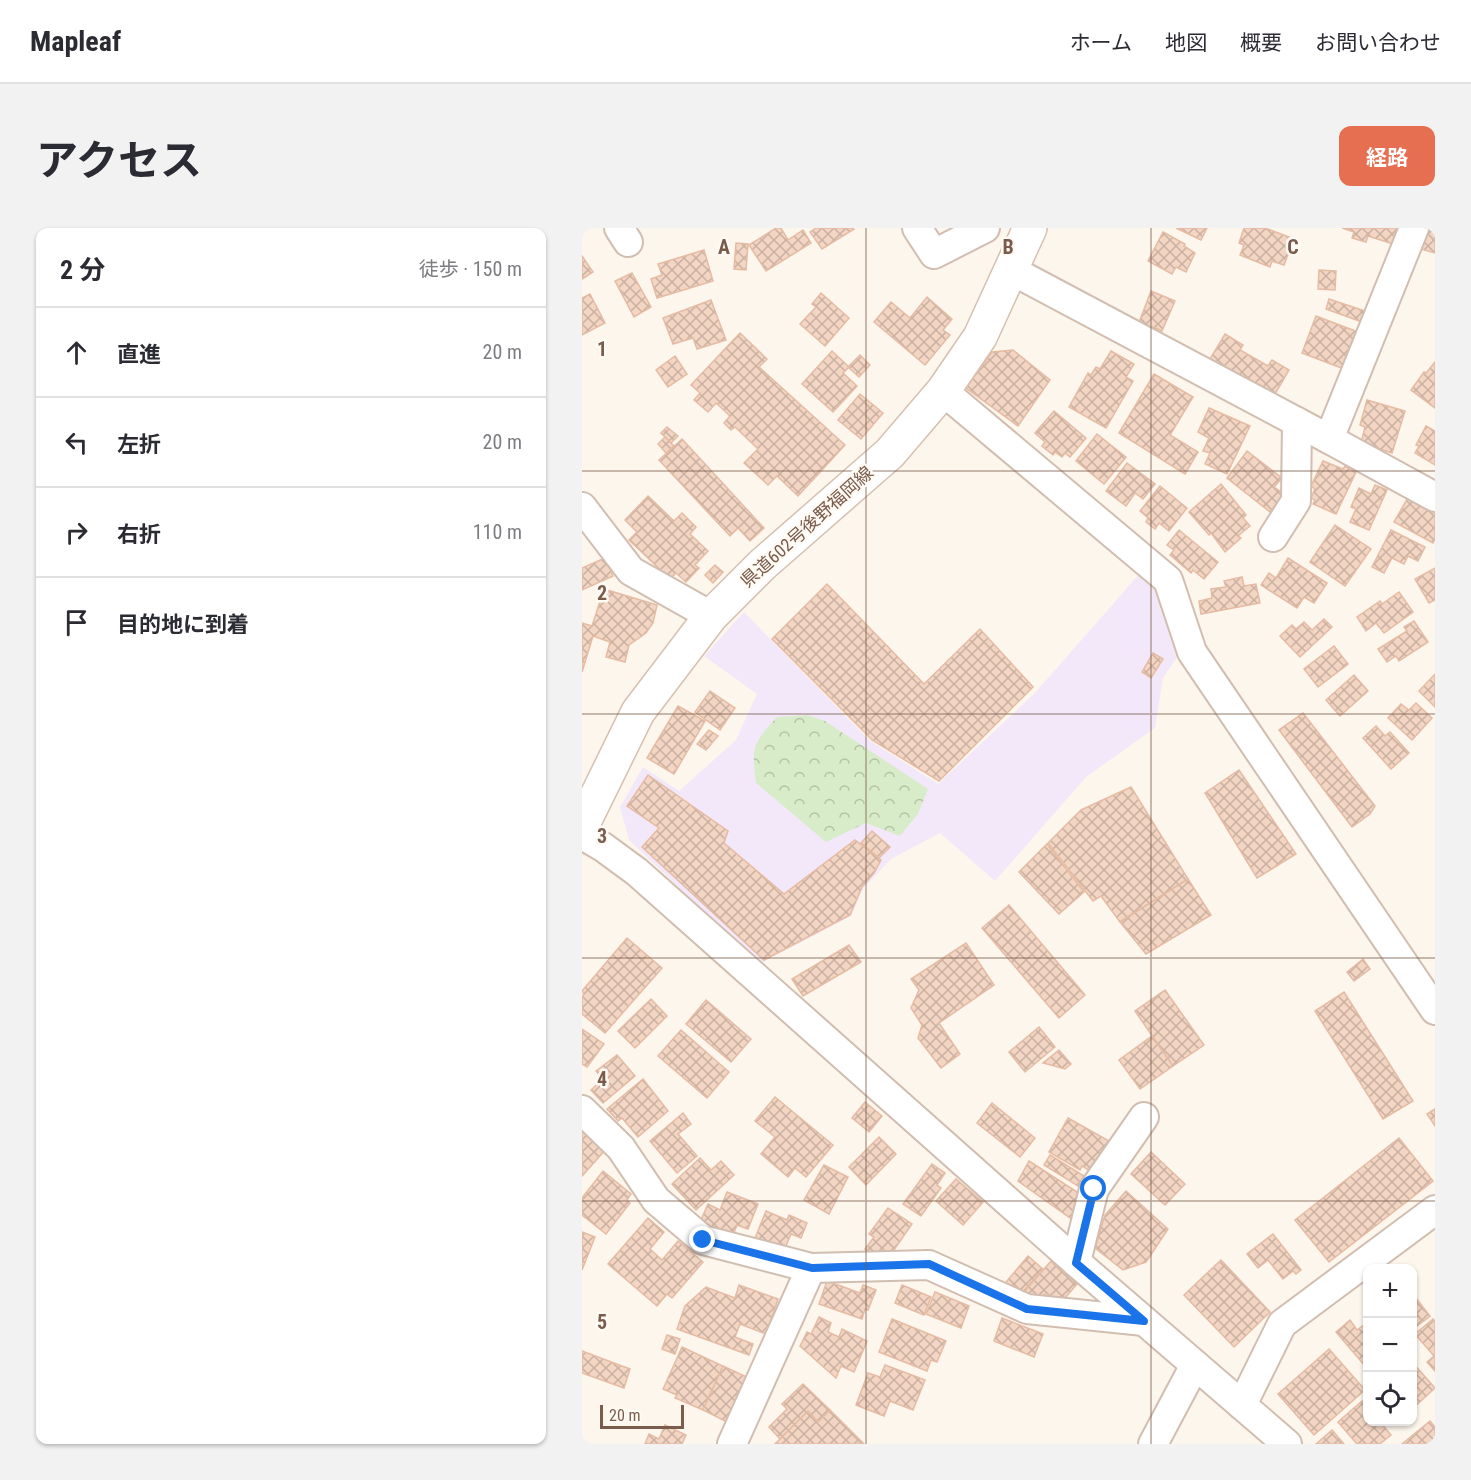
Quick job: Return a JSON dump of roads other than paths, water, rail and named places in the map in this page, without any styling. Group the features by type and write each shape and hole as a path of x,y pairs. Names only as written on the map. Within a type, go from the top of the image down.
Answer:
{"main road":[{"name":"県道602号後野福岡線","path":"582,826 638,712 711,616 762,565 890,453 943,391 980,337 1029,228"}],"street":[{"path":"917,228 934,254 986,228"},
{"path":"1329,439 1414,228"},
{"path":"1011,270 1435,497"},
{"path":"943,391 1168,580 1192,652 1435,1010"},
{"path":"1273,537 1296,501 1297,422"},
{"path":"582,507 631,571 711,616"},
{"path":"582,835 637,872 1076,1263 1287,1444"},
{"path":"582,1110 621,1148 657,1200 703,1240 812,1268 929,1264 1027,1309 1144,1321"},
{"path":"1076,1263 1094,1189 1144,1117"},
{"path":"1242,1406 1282,1324 1435,1210"},
{"path":"732,1444 812,1268"},
{"path":"1153,1444 1195,1365"}]}
